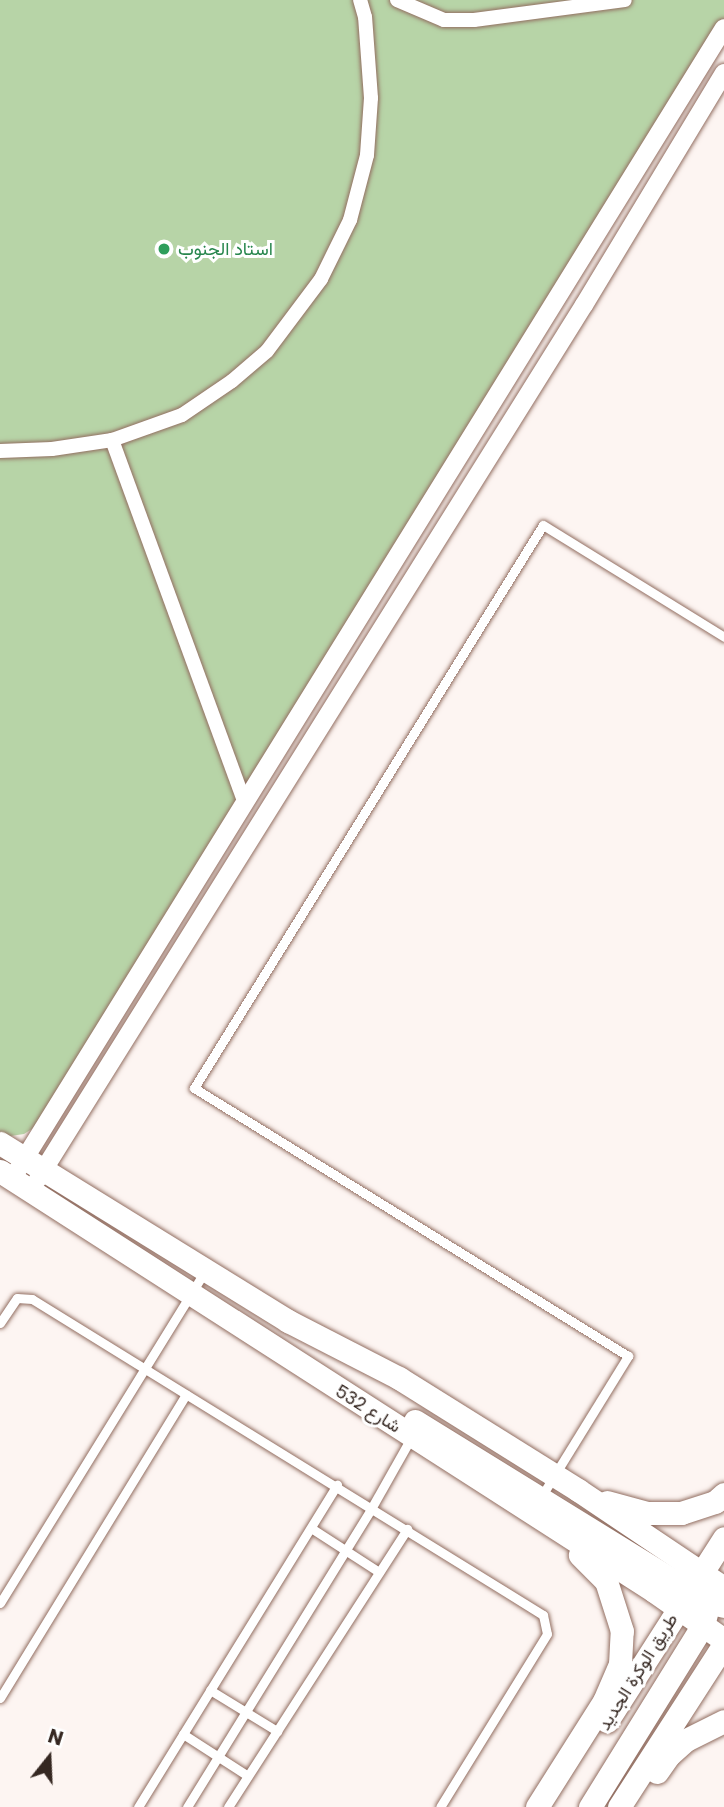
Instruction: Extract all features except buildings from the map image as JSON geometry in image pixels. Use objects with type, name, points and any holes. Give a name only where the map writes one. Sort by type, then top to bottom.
[{"type":"street","points":[[0,451],[52,449],[111,440],[182,415],[232,381],[267,351],[321,279],[350,220],[367,155],[371,98],[365,17],[360,0]]},
{"type":"street","points":[[397,0],[444,20],[474,20],[625,0]]},
{"type":"street","points":[[34,1165],[245,803],[724,28]]},
{"type":"street","points":[[15,1180],[34,1165],[584,305],[724,73]]},
{"type":"street","points":[[111,440],[245,803]]},
{"type":"street","name":"شارع 532","points":[[0,1143],[288,1321],[399,1378],[578,1490],[711,1600],[724,1640]]},
{"type":"street","name":"شارع 532","points":[[15,1180],[191,1292],[328,1384],[413,1435],[711,1600]]},
{"type":"street","points":[[277,1350],[303,1380],[541,1497],[711,1600],[590,1807]]},
{"type":"street","points":[[413,1435],[586,1560],[606,1581],[622,1630],[620,1664],[604,1701],[537,1807]]},
{"type":"street","points":[[578,1490],[647,1513],[681,1513],[715,1502],[724,1494]]},
{"type":"street","name":"طريق الوكرة الجديد","points":[[554,1807],[711,1600],[724,1538]]},
{"type":"street","points":[[620,1807],[724,1640]]},
{"type":"street","points":[[635,1807],[668,1756],[686,1740],[724,1721]]},
{"type":"lane","points":[[541,1497],[628,1356],[194,1088],[543,525],[724,637]]},
{"type":"lane","points":[[0,1603],[205,1271]]},
{"type":"lane","points":[[0,1323],[17,1298],[32,1299],[526,1601],[544,1615],[547,1634],[440,1807]]},
{"type":"lane","points":[[0,1698],[186,1394]]},
{"type":"lane","points":[[187,1807],[372,1507],[433,1399]]},
{"type":"lane","points":[[138,1807],[337,1486]]},
{"type":"lane","points":[[311,1528],[379,1572]]},
{"type":"lane","points":[[228,1807],[407,1529]]},
{"type":"lane","points":[[210,1690],[277,1731]]},
{"type":"lane","points":[[183,1734],[248,1776]]},
{"type":"green space","points":[[0,0],[724,0],[724,21],[35,1127],[24,1134],[4,1137],[0,1136]]},
{"type":"place","name":"استاد الجنوب","points":[[164,249]]}]
